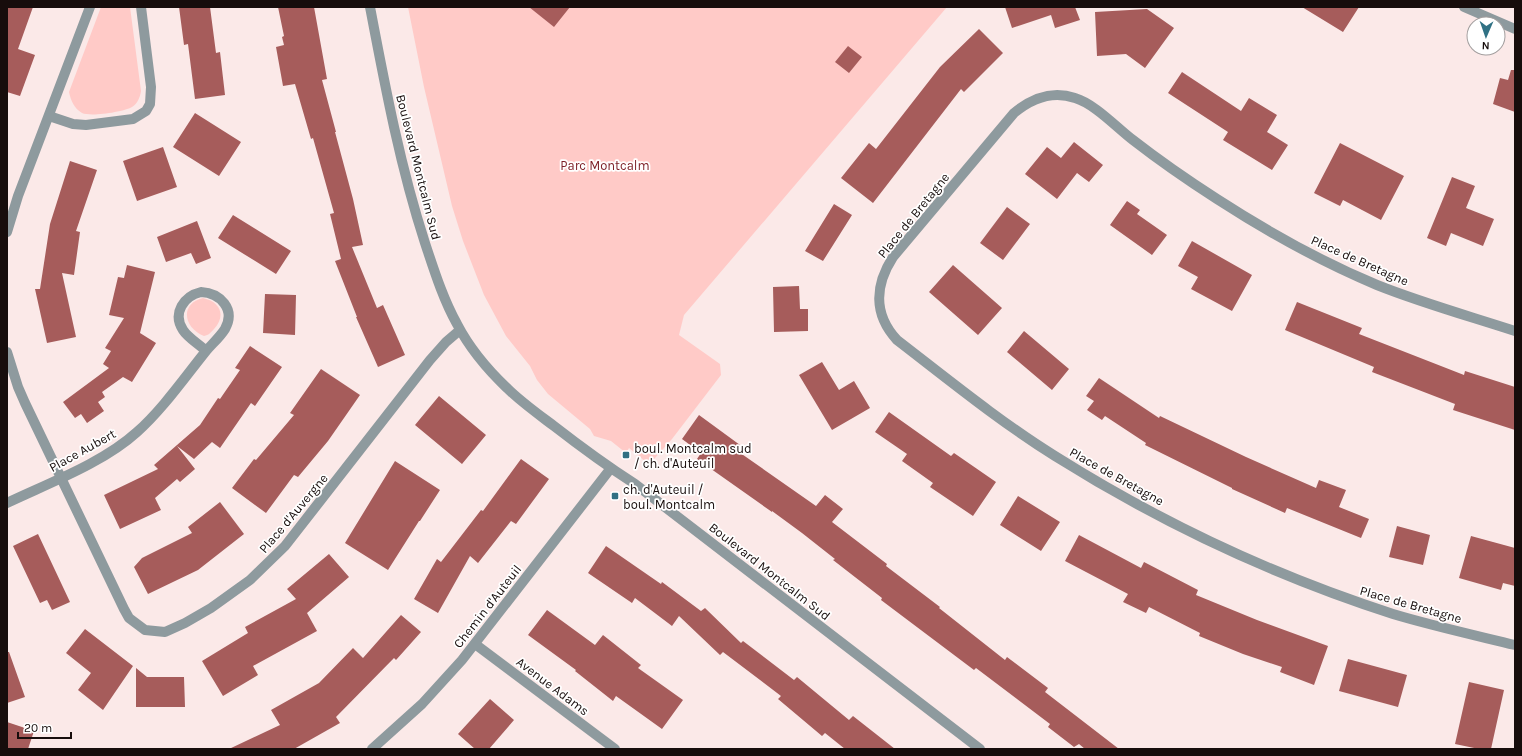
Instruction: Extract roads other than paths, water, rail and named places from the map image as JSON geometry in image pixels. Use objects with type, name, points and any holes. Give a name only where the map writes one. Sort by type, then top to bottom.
[{"type":"street","points":[[7,232],[18,196],[90,7]]},
{"type":"street","points":[[49,116],[73,124],[86,125],[133,119],[146,110],[150,104],[151,87],[141,7]]},
{"type":"street","name":"Boulevard Montcalm Sud","points":[[370,7],[399,146],[416,215],[440,286],[460,330],[481,358],[507,388],[537,414],[635,484],[980,749]]},
{"type":"street","points":[[1464,7],[1515,29]]},
{"type":"street","name":"Place de Bretagne","points":[[1515,331],[1406,296],[1321,258],[1252,221],[1196,186],[1144,148],[1090,105],[1075,98],[1055,95],[1034,99],[1014,113],[893,257],[882,278],[879,301],[885,324],[891,333],[966,394],[1054,456],[1139,504],[1246,558],[1317,587],[1412,620],[1515,645]]},
{"type":"street","name":"Place Aubert","points":[[7,503],[110,452],[138,432],[150,419],[224,330],[228,315],[227,307],[217,296],[210,292],[201,292],[193,294],[186,299],[181,306],[179,314],[183,330],[206,351]]},
{"type":"street","name":"Place d'Auvergne","points":[[7,352],[18,387],[60,478],[129,618],[145,630],[165,632],[174,629],[210,608],[240,588],[268,564],[285,546],[430,360],[446,342],[460,330]]},
{"type":"street","name":"Chemin d'Auteuil","points":[[372,749],[422,704],[448,676],[475,644],[611,468]]},
{"type":"street","name":"Avenue Adams","points":[[475,644],[615,749]]},
{"type":"place","name":"boul. Montcalm sud / ch. d'Auteuil","points":[[626,455]]},
{"type":"place","name":"ch. d'Auteuil / boul. Montcalm","points":[[615,496]]},
{"type":"park label","name":"Parc Montcalm","points":[[605,165]]}]
